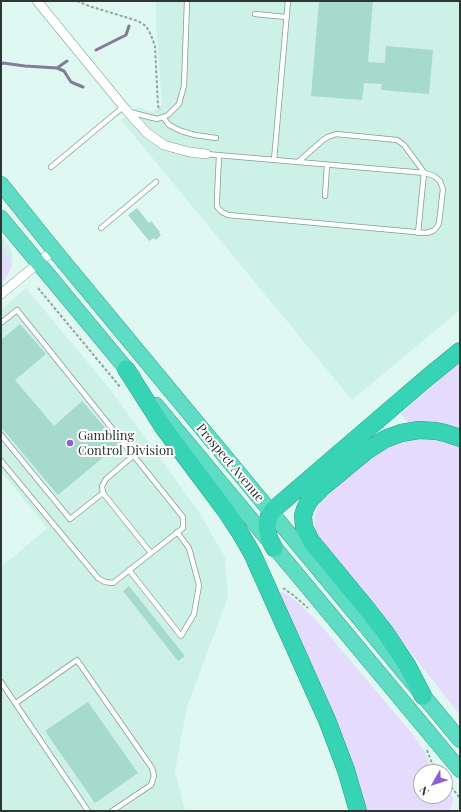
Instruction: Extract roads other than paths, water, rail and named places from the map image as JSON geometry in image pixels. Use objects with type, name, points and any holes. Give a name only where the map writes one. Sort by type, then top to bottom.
[{"type":"highway","name":"Prospect Avenue","points":[[1,184],[457,737]]},
{"type":"highway","name":"Prospect Avenue","points":[[1,218],[460,770]]},
{"type":"highway","points":[[274,548],[268,534],[267,521],[271,513],[416,387],[460,351]]},
{"type":"highway","points":[[126,369],[154,415],[226,511],[248,547],[263,576],[327,720],[346,770],[358,811]]},
{"type":"highway","points":[[423,696],[406,665],[385,632],[311,541],[304,527],[302,516],[309,501],[324,486],[365,452],[385,440],[401,433],[419,430],[436,431],[460,438]]},
{"type":"street","points":[[37,1],[146,133],[164,145],[190,152],[206,154]]},
{"type":"street","points":[[1,294],[54,250]]},
{"type":"lane","points":[[51,167],[125,109],[157,119],[168,115],[179,104],[184,86],[187,1]]},
{"type":"lane","points":[[274,160],[288,1]]},
{"type":"lane","points":[[256,14],[286,17]]},
{"type":"lane","points":[[163,117],[169,125],[181,131],[195,136],[216,138]]},
{"type":"lane","points":[[298,162],[323,140],[336,134],[397,140],[404,145],[424,173],[418,233]]},
{"type":"lane","points":[[206,154],[424,173],[434,176],[440,182],[443,189],[439,223],[432,231],[418,233],[228,216],[217,207],[218,156]]},
{"type":"lane","points":[[325,196],[327,165]]},
{"type":"lane","points":[[101,228],[156,182]]},
{"type":"lane","points":[[1,323],[17,310],[183,517],[183,528],[113,583],[105,582],[98,578],[1,461]]},
{"type":"lane","points":[[1,434],[70,519],[103,493]]},
{"type":"lane","points":[[134,455],[106,479],[102,486],[103,493],[151,553]]},
{"type":"lane","points":[[129,570],[181,636],[194,614],[198,585],[189,548],[177,532]]},
{"type":"lane","points":[[16,704],[78,660],[152,768],[154,776],[151,785],[112,811]]},
{"type":"lane","points":[[1,682],[88,811]]},
{"type":"waterway","points":[[96,50],[126,35],[129,26]]},
{"type":"waterway","points":[[57,68],[67,61]]},
{"type":"waterway","points":[[1,64],[57,68],[64,71],[71,82],[83,87]]},
{"type":"place","name":"Gambling Control Division","points":[[70,443]]}]
